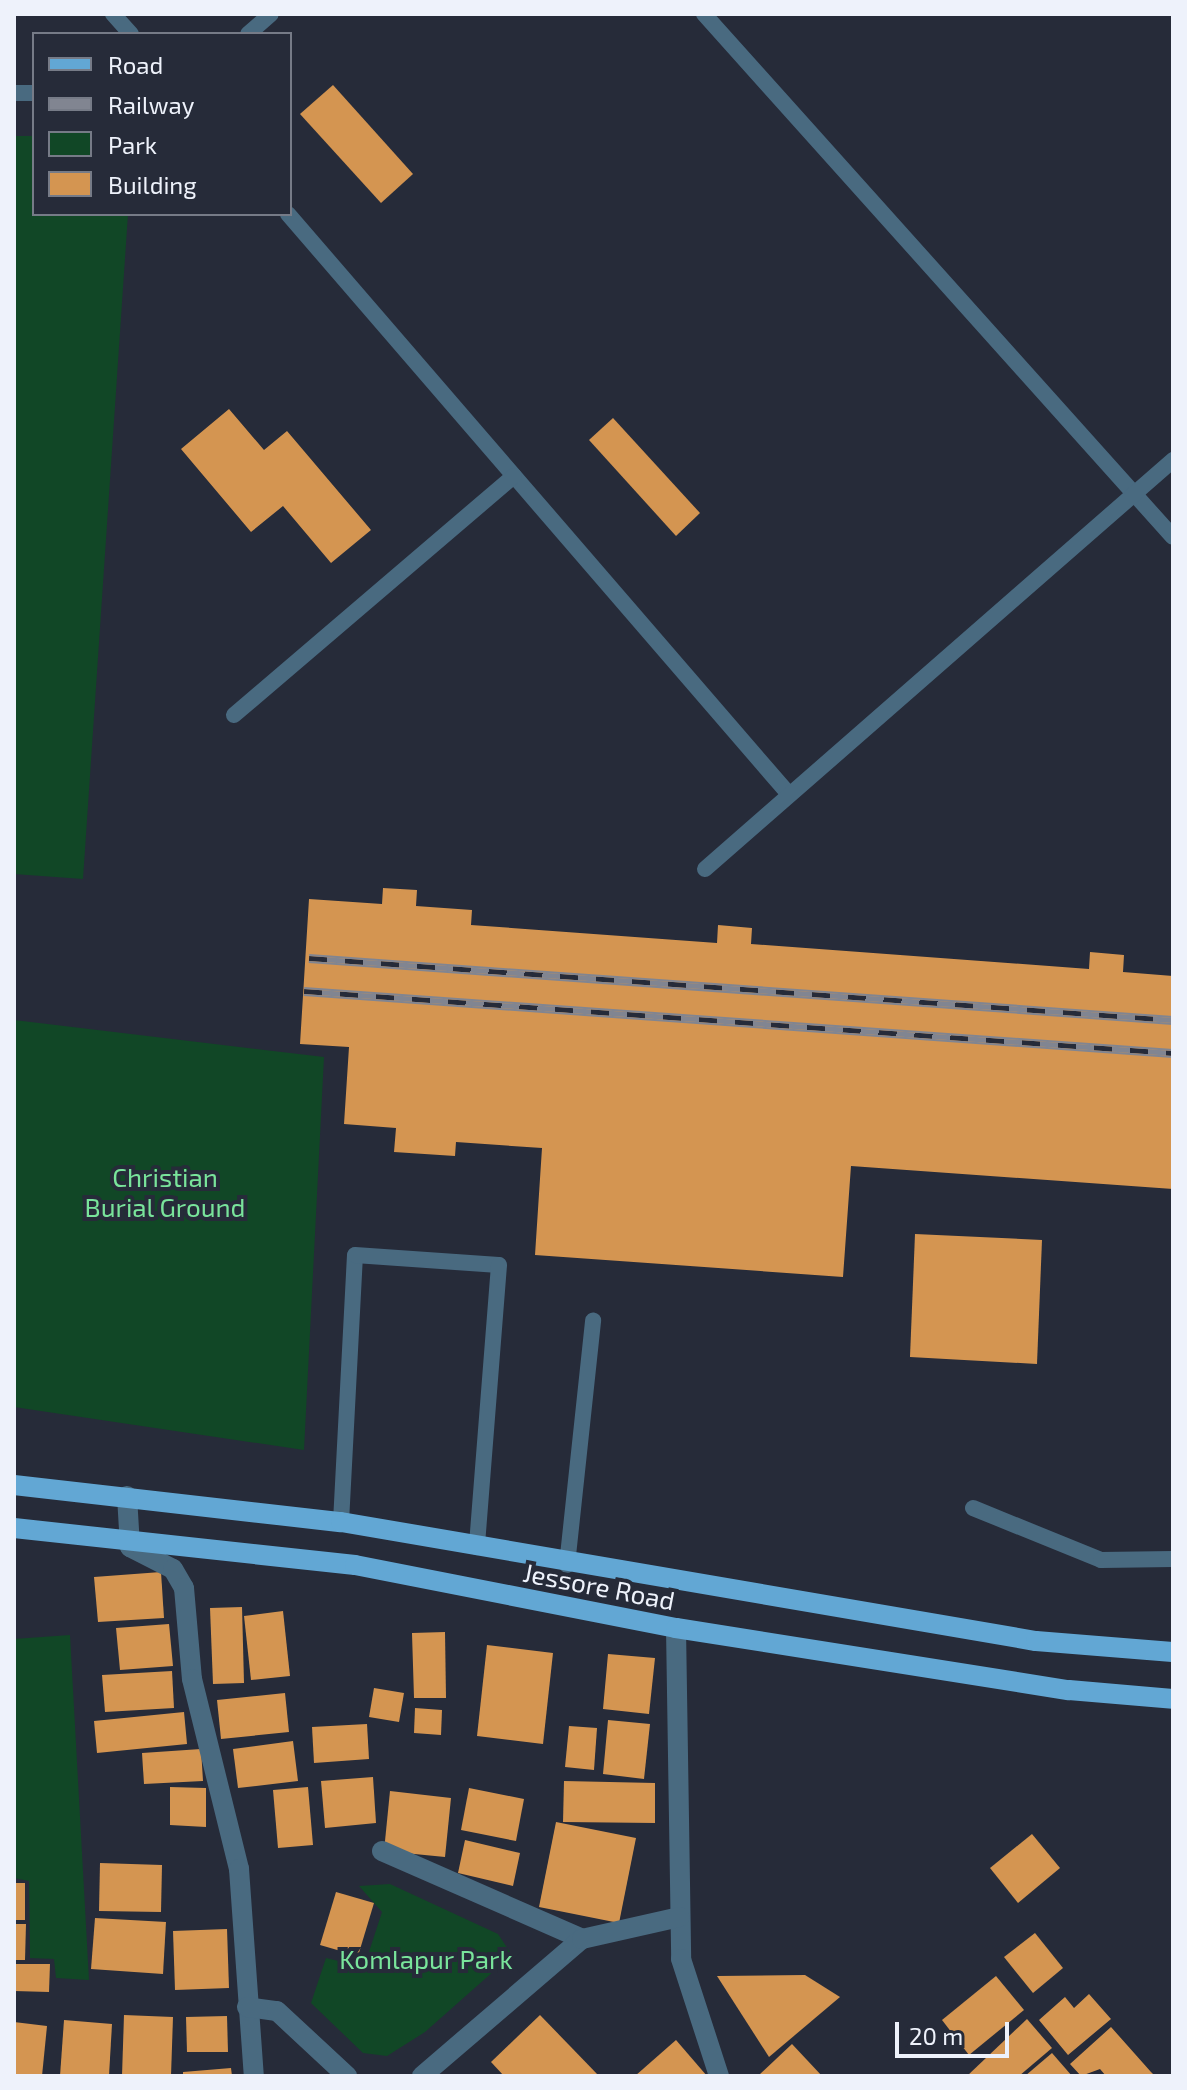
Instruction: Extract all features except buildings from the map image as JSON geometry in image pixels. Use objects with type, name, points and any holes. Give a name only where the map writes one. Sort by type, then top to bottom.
[{"type":"main road","name":"Jessore Road","points":[[14,1485],[341,1522],[567,1565],[1036,1641],[1173,1652]]},
{"type":"main road","name":"Jessore Road","points":[[14,1528],[126,1535],[355,1565],[676,1628],[1069,1690],[1173,1699]]},
{"type":"street","points":[[127,1496],[126,1535],[136,1552],[173,1569],[184,1588],[192,1679],[239,1869],[254,2076]]},
{"type":"street","points":[[676,1628],[681,1959],[719,2076]]},
{"type":"street","points":[[382,1851],[582,1939]]},
{"type":"street","points":[[422,2076],[582,1939],[680,1917]]},
{"type":"street","points":[[247,2007],[277,2011],[347,2076]]},
{"type":"lane","points":[[113,14],[129,32]]},
{"type":"lane","points":[[250,32],[271,14]]},
{"type":"lane","points":[[704,14],[1173,537]]},
{"type":"lane","points":[[290,216],[787,792]]},
{"type":"lane","points":[[705,869],[787,792],[1173,460]]},
{"type":"lane","points":[[234,715],[514,476]]},
{"type":"lane","points":[[341,1522],[355,1255],[499,1265],[477,1547]]},
{"type":"lane","points":[[567,1565],[593,1320]]},
{"type":"lane","points":[[973,1508],[1101,1560],[1173,1559]]},
{"type":"green space","points":[[14,136],[32,136],[32,216],[128,216],[83,879],[14,874]]},
{"type":"green space","name":"Christian Burial Ground","points":[[14,1020],[324,1057],[304,1450],[14,1407]]},
{"type":"green space","points":[[70,1635],[89,1980],[56,1978],[54,1959],[30,1958],[29,1881],[14,1878],[14,1639]]},
{"type":"green space","name":"Komlapur Park","points":[[390,1884],[498,1934],[512,1955],[425,2032],[387,2056],[363,2053],[311,2003],[326,1958],[364,1967],[382,1912],[359,1886]]},
{"type":"railway","points":[[309,958],[1173,1020]]},
{"type":"railway","points":[[304,991],[1173,1053]]}]
